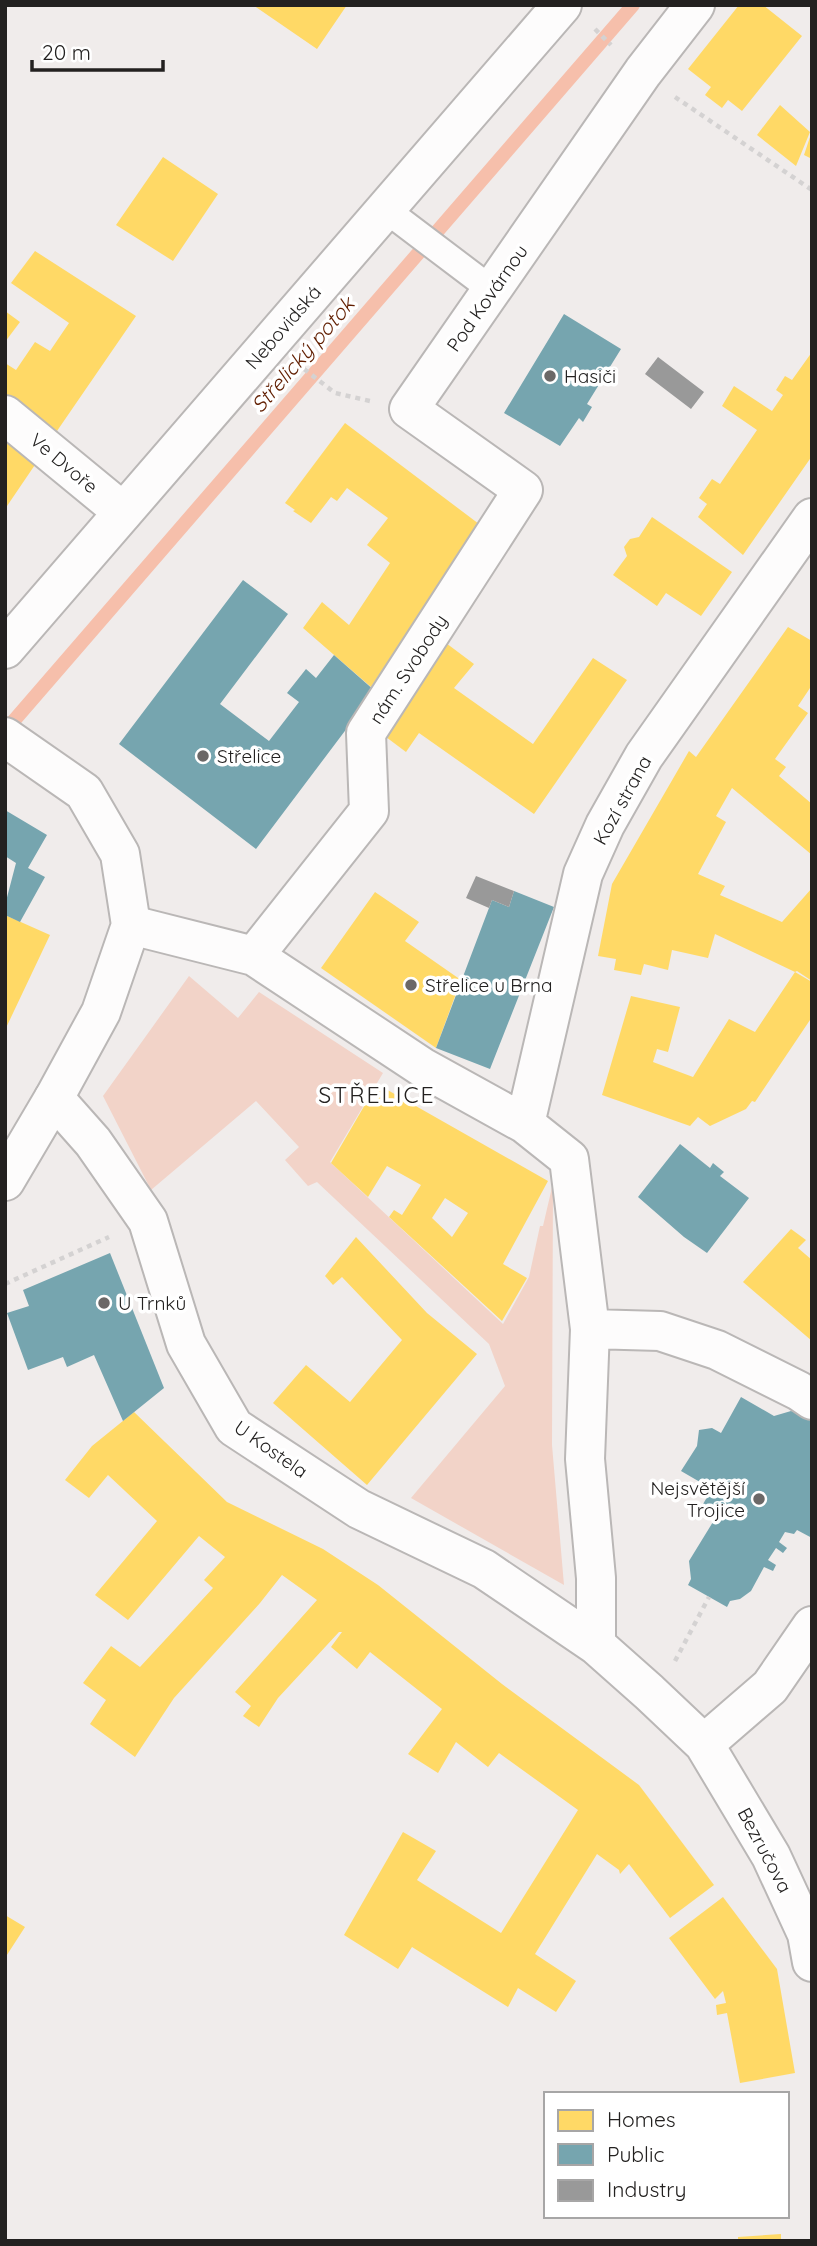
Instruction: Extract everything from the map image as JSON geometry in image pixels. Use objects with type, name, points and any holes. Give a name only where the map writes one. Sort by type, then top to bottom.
[{"type":"street","name":"Nebovidská","points":[[5,649],[562,5]]},
{"type":"street","points":[[643,72],[695,5]]},
{"type":"street","name":"Pod Kovárnou","points":[[523,489],[409,409],[477,280],[643,72]]},
{"type":"street","name":"Ve Dvoře","points":[[5,415],[123,512]]},
{"type":"street","name":"nám. Svobody","points":[[254,956],[369,811],[366,733],[523,489]]},
{"type":"street","name":"Kozí strana","points":[[525,1124],[583,874],[605,825],[644,756],[812,517]]},
{"type":"street","points":[[5,1181],[101,1012],[131,925],[120,854],[84,792],[16,744]]},
{"type":"street","points":[[131,925],[254,956],[422,1067],[525,1124],[569,1159],[590,1329],[585,1460],[596,1578],[596,1645]]},
{"type":"street","name":"U Kostela","points":[[54,1098],[93,1142],[148,1221],[186,1344],[234,1427],[359,1508],[484,1569],[596,1645],[704,1744]]},
{"type":"street","points":[[590,1329],[660,1331],[717,1350],[812,1400]]},
{"type":"street","points":[[704,1744],[770,1687],[812,1626]]},
{"type":"street","name":"Bezručova","points":[[704,1744],[771,1856],[807,1934],[812,1962]]},
{"type":"lane","points":[[385,209],[477,280]]},
{"type":"path","points":[[643,72],[684,105],[812,190]]},
{"type":"path","points":[[5,1284],[119,1232]]},
{"type":"path","points":[[680,1651],[709,1597]]},
{"type":"shaded area","points":[[189,976],[238,1018],[259,992],[383,1073],[330,1162],[503,1324],[529,1277],[553,1183],[552,1445],[564,1585],[411,1498],[505,1386],[489,1344],[317,1182],[308,1186],[285,1160],[299,1147],[256,1101],[151,1190],[103,1096]]},
{"type":"building: Homes","points":[[253,5],[347,5],[317,49]]},
{"type":"building: Homes","points":[[739,5],[763,5],[802,36],[742,111],[728,100],[722,108],[705,95],[711,87],[688,69]]},
{"type":"building: Homes","points":[[780,105],[810,132],[796,166],[757,135]]},
{"type":"building: Homes","points":[[812,134],[812,159],[804,155]]},
{"type":"building: Homes","points":[[163,157],[218,194],[173,261],[116,225]]},
{"type":"building: Homes","points":[[35,251],[136,316],[57,431],[5,394],[5,363],[16,370],[35,342],[50,351],[69,323],[11,283]]},
{"type":"building: Homes","points":[[5,311],[20,322],[5,342]]},
{"type":"building: Homes","points":[[812,352],[812,456],[743,555],[698,517],[707,504],[699,498],[712,479],[720,484],[757,430],[722,406],[734,386],[772,411],[783,395],[776,390],[785,376],[792,380]]},
{"type":"building: Homes","points":[[345,423],[479,524],[371,687],[303,628],[322,602],[349,625],[390,563],[367,545],[388,518],[347,488],[337,501],[331,497],[311,523],[285,503]]},
{"type":"building: Homes","points":[[5,426],[43,453],[5,509]]},
{"type":"building: Homes","points":[[652,517],[732,572],[701,616],[666,593],[657,606],[613,575],[627,556],[624,547],[630,539],[639,537]]},
{"type":"building: Homes","points":[[788,627],[812,641],[812,685],[798,706],[808,713],[775,759],[786,767],[779,776],[812,804],[812,855],[732,788],[716,816],[726,822],[698,874],[725,886],[720,895],[782,922],[812,888],[812,981],[797,971],[715,934],[708,958],[672,950],[668,970],[644,964],[641,975],[614,970],[616,959],[598,956],[612,884],[689,751],[696,757]]},
{"type":"building: Homes","points":[[446,643],[474,664],[454,688],[533,744],[593,658],[627,680],[534,814],[419,733],[406,752],[382,734]]},
{"type":"building: Homes","points":[[375,892],[419,922],[405,941],[461,980],[436,1048],[321,968]]},
{"type":"building: Homes","points":[[5,915],[50,935],[5,1030]]},
{"type":"building: Homes","points":[[795,972],[812,982],[812,1017],[755,1102],[752,1101],[746,1109],[710,1126],[698,1117],[690,1126],[602,1095],[631,996],[680,1007],[668,1052],[657,1049],[653,1062],[693,1077],[729,1019],[755,1032]]},
{"type":"building: Homes","points":[[377,1084],[548,1181],[503,1264],[527,1278],[502,1321],[389,1217],[394,1210],[402,1215],[421,1185],[387,1166],[368,1197],[331,1163]],"holes":[[[445,1198],[468,1213],[452,1237],[432,1218]]]},
{"type":"building: Homes","points":[[791,1229],[806,1240],[798,1248],[812,1260],[812,1341],[743,1282]]},
{"type":"building: Homes","points":[[356,1237],[427,1313],[477,1354],[367,1485],[273,1403],[306,1365],[350,1402],[402,1340],[342,1277],[333,1285],[325,1276]]},
{"type":"building: Homes","points":[[134,1412],[227,1502],[323,1549],[378,1585],[502,1684],[639,1785],[714,1885],[670,1918],[629,1864],[620,1874],[619,1870],[597,1854],[535,1954],[576,1981],[556,2012],[518,1988],[508,2007],[412,1947],[398,1969],[344,1935],[403,1832],[436,1851],[417,1880],[501,1933],[578,1810],[499,1753],[488,1767],[456,1742],[438,1773],[408,1754],[442,1709],[370,1652],[357,1669],[331,1647],[342,1632],[339,1632],[278,1698],[259,1727],[243,1716],[251,1706],[235,1692],[317,1600],[282,1575],[174,1698],[135,1757],[90,1724],[106,1700],[83,1683],[111,1646],[140,1667],[213,1588],[204,1580],[225,1557],[199,1536],[128,1620],[95,1595],[157,1521],[108,1475],[89,1498],[65,1480],[92,1446]]},
{"type":"building: Homes","points":[[723,1897],[777,1969],[795,2073],[740,2083],[727,2013],[717,2015],[716,2005],[726,2003],[723,1991],[715,1999],[669,1938]]},
{"type":"building: Homes","points":[[5,1915],[25,1927],[5,1958]]},
{"type":"building: Homes","points":[[781,2234],[781,2241],[738,2241],[738,2237]]},
{"type":"building: Public","points":[[564,314],[621,349],[587,404],[592,407],[583,422],[579,418],[560,446],[504,413]]},
{"type":"building: Public","points":[[243,580],[288,614],[220,704],[269,741],[299,702],[287,693],[306,669],[316,678],[334,655],[375,691],[256,849],[119,744]]},
{"type":"building: Public","points":[[5,810],[47,835],[28,868],[45,877],[20,922],[5,915],[16,863],[5,856]]},
{"type":"building: Public","points":[[514,891],[554,907],[490,1069],[436,1048],[492,900],[509,907]]},
{"type":"building: Public","points":[[680,1144],[710,1168],[713,1163],[724,1172],[720,1176],[749,1198],[707,1253],[638,1197]]},
{"type":"building: Public","points":[[110,1253],[164,1388],[123,1421],[94,1355],[67,1367],[63,1357],[28,1370],[7,1313],[29,1306],[23,1290]]},
{"type":"building: Public","name":"Nejsvětější Trojice","points":[[741,1397],[774,1416],[791,1411],[812,1417],[812,1538],[797,1530],[794,1534],[785,1532],[779,1542],[787,1548],[783,1553],[776,1548],[768,1560],[776,1565],[773,1571],[764,1567],[751,1591],[740,1599],[730,1601],[727,1607],[688,1585],[691,1579],[689,1561],[716,1517],[700,1509],[712,1489],[681,1471],[697,1446],[699,1430],[712,1428],[721,1433]]},
{"type":"building: Industry","points":[[658,357],[704,392],[691,409],[645,374]]},
{"type":"building: Industry","points":[[476,876],[514,891],[509,907],[492,900],[489,908],[466,898]]},
{"type":"waterway","name":"Střelický potok","points":[[5,731],[633,5]]},
{"type":"place","name":"Hasiči","points":[[550,376]]},
{"type":"place","name":"Střelice","points":[[203,756]]},
{"type":"place","name":"Střelice u Brna","points":[[411,985]]},
{"type":"place","name":"U Trnků","points":[[104,1303]]},
{"type":"place","name":"Nejsvětější Trojice","points":[[759,1499]]},
{"type":"district","name":"STŘELICE","points":[[377,1095]]}]
